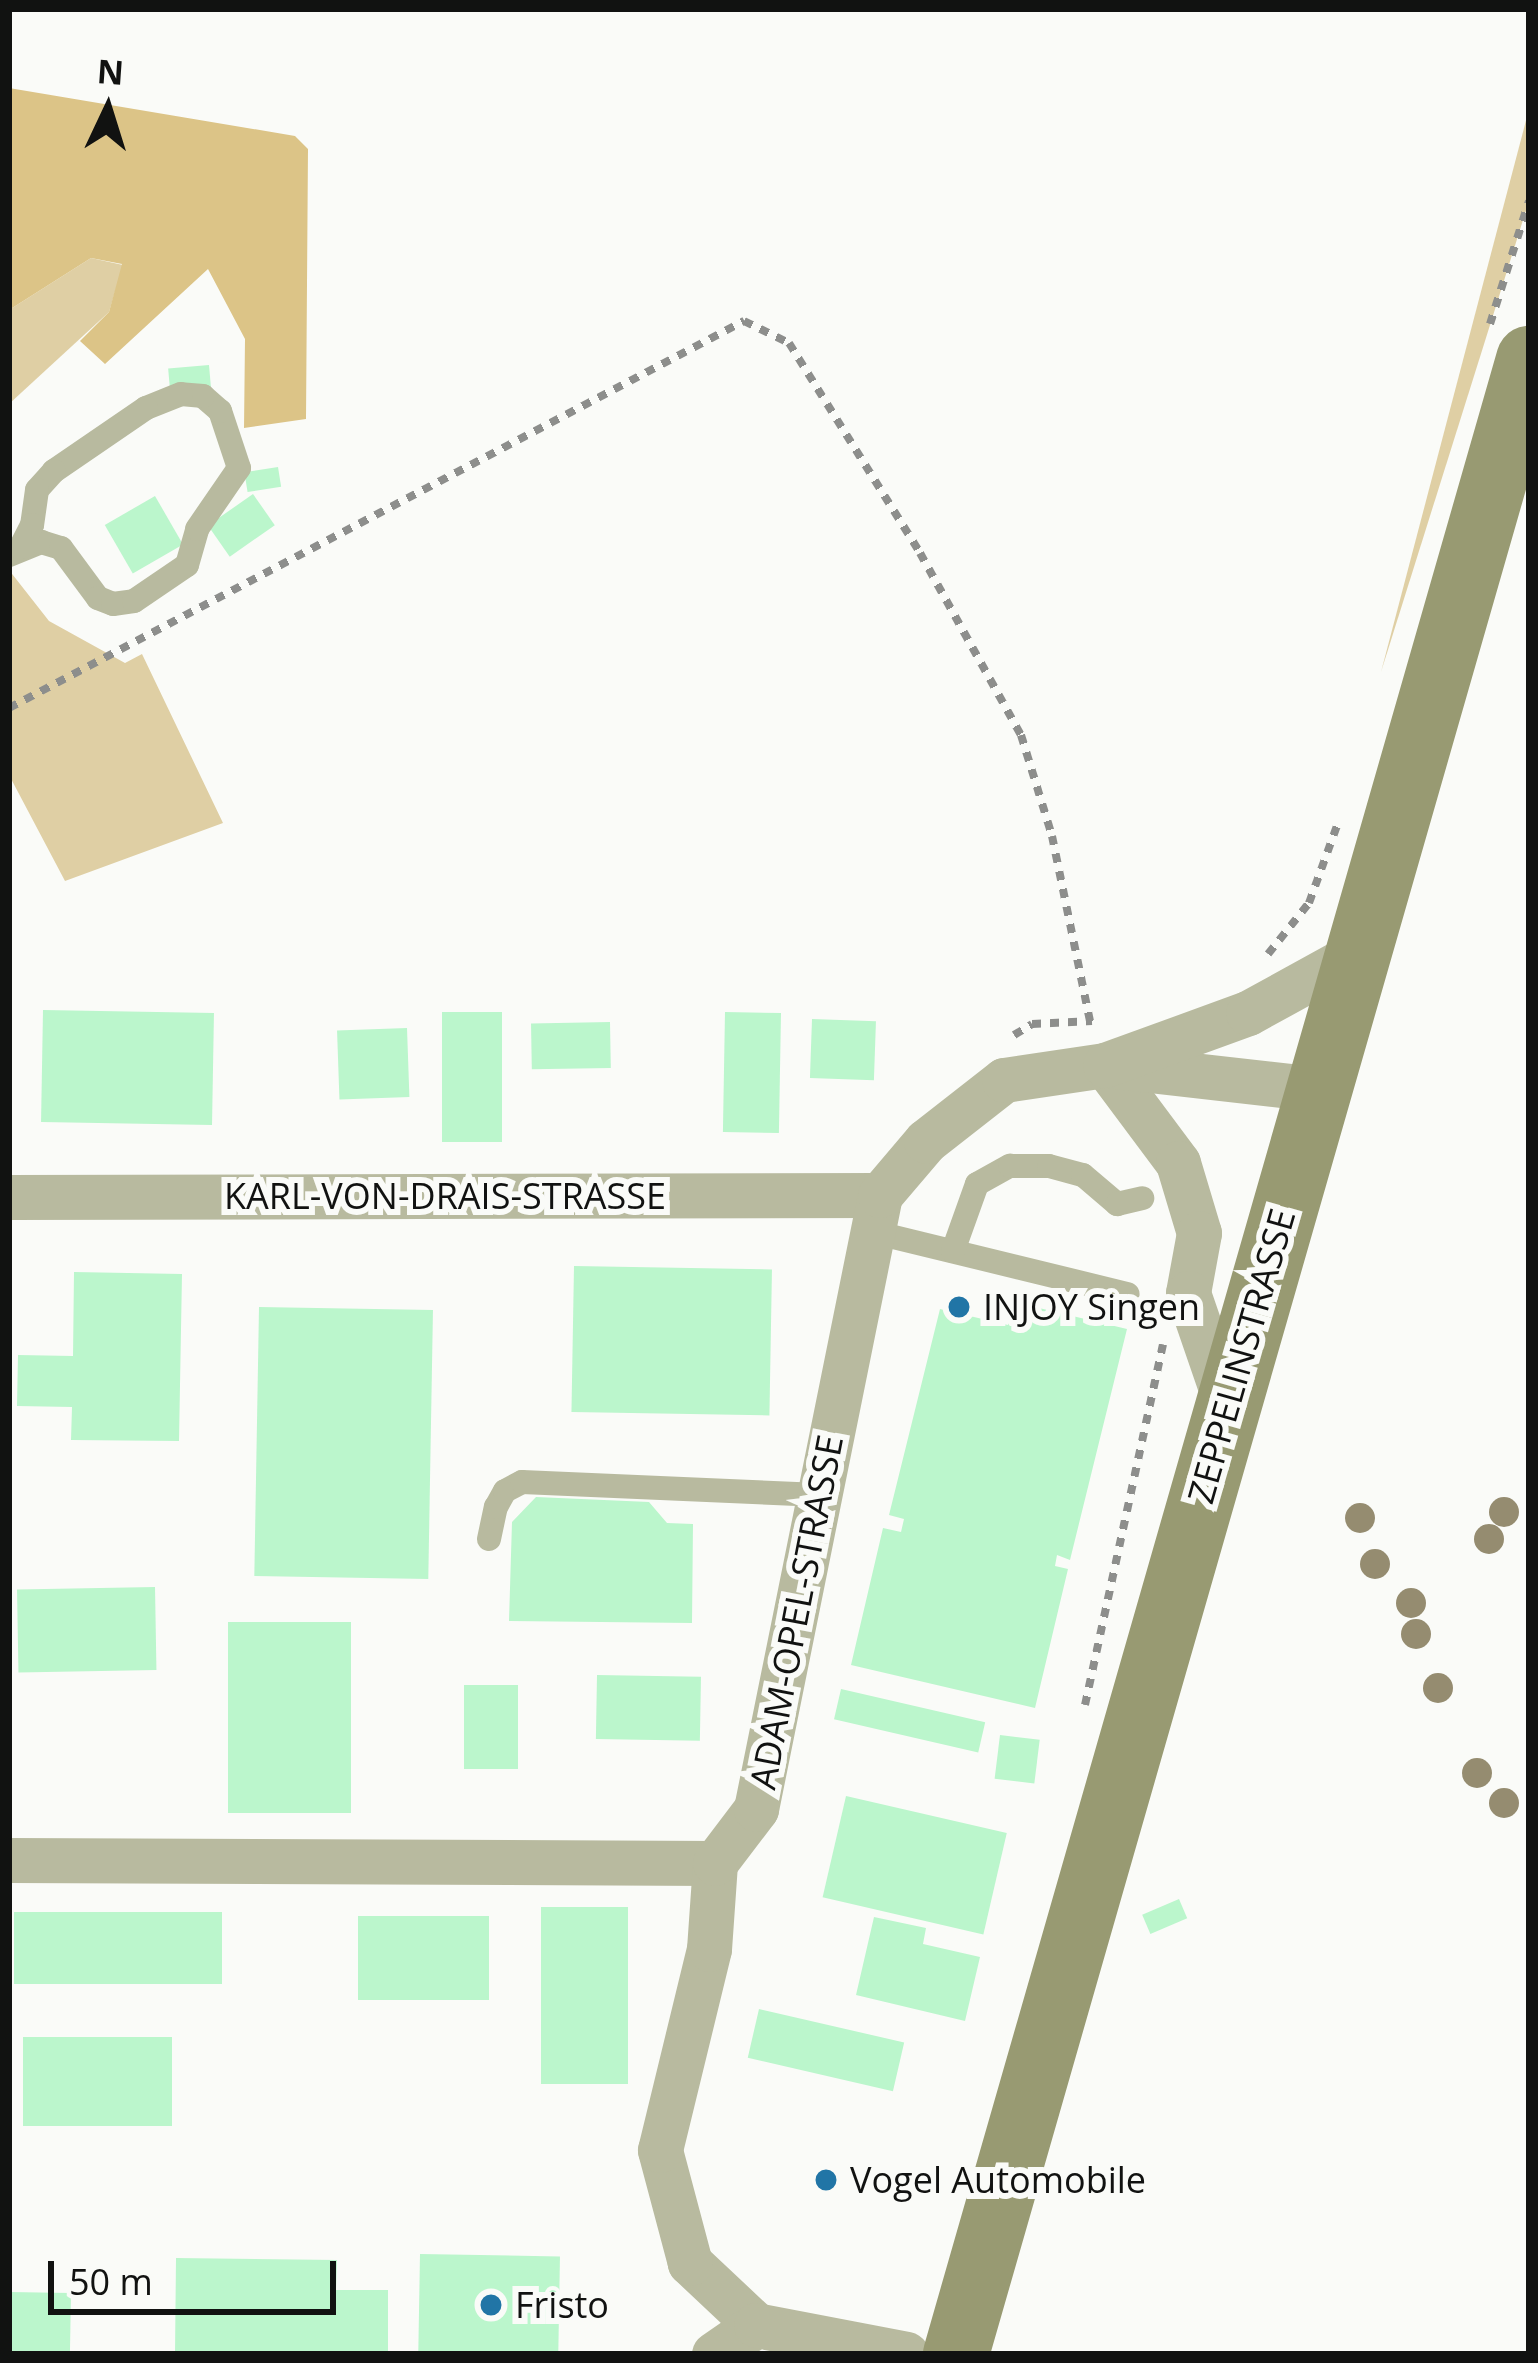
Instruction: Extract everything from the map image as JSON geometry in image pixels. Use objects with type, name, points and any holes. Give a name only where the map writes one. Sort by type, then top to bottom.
[{"type":"street","name":"ZEPPELINSTRASSE","points":[[956,2354],[1529,359]]},
{"type":"street","name":"ADAM-OPEL-STRASSE","points":[[715,1863],[756,1809],[877,1214],[926,1141],[1004,1080],[1105,1065],[1248,1013],[1357,953]]},
{"type":"street","name":"ADAM-OPEL-STRASSE","points":[[1105,1065],[1316,1089]]},
{"type":"street","points":[[1105,1065],[1178,1163],[1199,1233],[1188,1293],[1227,1406]]},
{"type":"street","name":"KARL-VON-DRAIS-STRASSE","points":[[9,1197],[877,1214]]},
{"type":"street","points":[[9,1860],[715,1863],[709,1949],[660,2150],[672,2213],[690,2263],[756,2325],[906,2354]]},
{"type":"street","points":[[714,2354],[756,2325]]},
{"type":"lane","points":[[181,394],[203,397],[220,410],[239,468],[196,529],[187,565],[134,601],[113,604],[98,598],[61,548],[41,542],[15,551],[32,525],[37,490],[54,471],[146,408],[181,394]]},
{"type":"lane","points":[[953,1251],[976,1184],[1010,1166],[1049,1166],[1083,1175],[1117,1204],[1142,1198]]},
{"type":"lane","points":[[877,1214],[953,1251],[1128,1294]]},
{"type":"lane","points":[[489,1539],[505,1490],[522,1482],[820,1495]]},
{"type":"path","points":[[9,708],[744,321],[789,343],[920,553],[1021,734],[1052,836],[1090,1022],[1105,1065]]},
{"type":"shaded area","points":[[9,88],[295,136],[308,149],[306,419],[244,428],[245,339],[208,269],[105,364],[80,341],[109,312],[122,264],[91,258],[9,310]]},
{"type":"shaded area","points":[[1529,109],[1529,201],[1381,672]]},
{"type":"shaded area","points":[[91,258],[123,265],[109,312],[9,404],[9,310]]},
{"type":"shaded area","points":[[9,570],[49,621],[125,663],[142,654],[223,823],[65,881],[9,775]]},
{"type":"building","points":[[209,365],[211,387],[170,390],[168,369]]},
{"type":"building","points":[[278,467],[281,487],[248,492],[244,472]]},
{"type":"building","points":[[253,494],[275,525],[230,557],[208,526]]},
{"type":"building","points":[[155,496],[183,544],[133,573],[105,525]]},
{"type":"building","points":[[43,1010],[214,1013],[212,1125],[41,1122]]},
{"type":"building","points":[[442,1012],[502,1012],[502,1142],[442,1142]]},
{"type":"building","points":[[725,1012],[781,1013],[779,1133],[723,1132]]},
{"type":"building","points":[[812,1019],[876,1021],[874,1080],[810,1078]]},
{"type":"building","points":[[610,1022],[611,1068],[532,1069],[531,1023]]},
{"type":"building","points":[[407,1028],[409,1097],[339,1099],[337,1030]]},
{"type":"building","points":[[574,1266],[772,1269],[769,1415],[571,1412]]},
{"type":"building","points":[[74,1272],[182,1274],[179,1441],[71,1440],[72,1407],[17,1406],[18,1355],[73,1356]]},
{"type":"building","points":[[1014,1302],[1127,1329],[1070,1560],[1057,1555],[1055,1566],[1068,1569],[1035,1708],[851,1665],[883,1528],[901,1532],[904,1519],[889,1515],[940,1309],[1008,1325]]},
{"type":"building","points":[[259,1307],[433,1310],[428,1579],[254,1576]]},
{"type":"building","points":[[536,1497],[649,1502],[667,1523],[693,1524],[692,1623],[509,1621],[512,1522]]},
{"type":"building","points":[[155,1587],[156,1670],[18,1672],[17,1589]]},
{"type":"building","points":[[228,1622],[351,1622],[351,1813],[228,1813]]},
{"type":"building","points":[[597,1675],[701,1677],[700,1741],[596,1739]]},
{"type":"building","points":[[464,1685],[518,1685],[518,1769],[464,1769]]},
{"type":"building","points":[[841,1689],[985,1722],[978,1752],[834,1719]]},
{"type":"building","points":[[1000,1735],[1040,1740],[1034,1784],[995,1779]]},
{"type":"building","points":[[846,1796],[1007,1833],[983,1934],[823,1897]]},
{"type":"building","points":[[1179,1899],[1187,1918],[1150,1934],[1142,1915]]},
{"type":"building","points":[[541,1907],[628,1907],[628,2084],[541,2084]]},
{"type":"building","points":[[14,1912],[222,1912],[222,1984],[14,1984]]},
{"type":"building","points":[[358,1916],[489,1916],[489,2000],[358,2000]]},
{"type":"building","points":[[874,1917],[926,1928],[923,1944],[980,1957],[965,2021],[856,1995]]},
{"type":"building","points":[[759,2009],[904,2043],[893,2091],[748,2058]]},
{"type":"building","points":[[23,2037],[172,2037],[172,2126],[23,2126]]},
{"type":"building","name":"Fristo","points":[[420,2254],[560,2256],[558,2354],[418,2354]]},
{"type":"building","points":[[176,2258],[337,2260],[336,2290],[388,2290],[388,2354],[175,2354]]},
{"type":"building","points":[[9,2292],[71,2293],[70,2354],[9,2354]]},
{"type":"place","name":"INJOY Singen","points":[[959,1307]]},
{"type":"place","name":"Vogel Automobile","points":[[826,2180]]},
{"type":"place","name":"Fristo","points":[[491,2305]]}]
